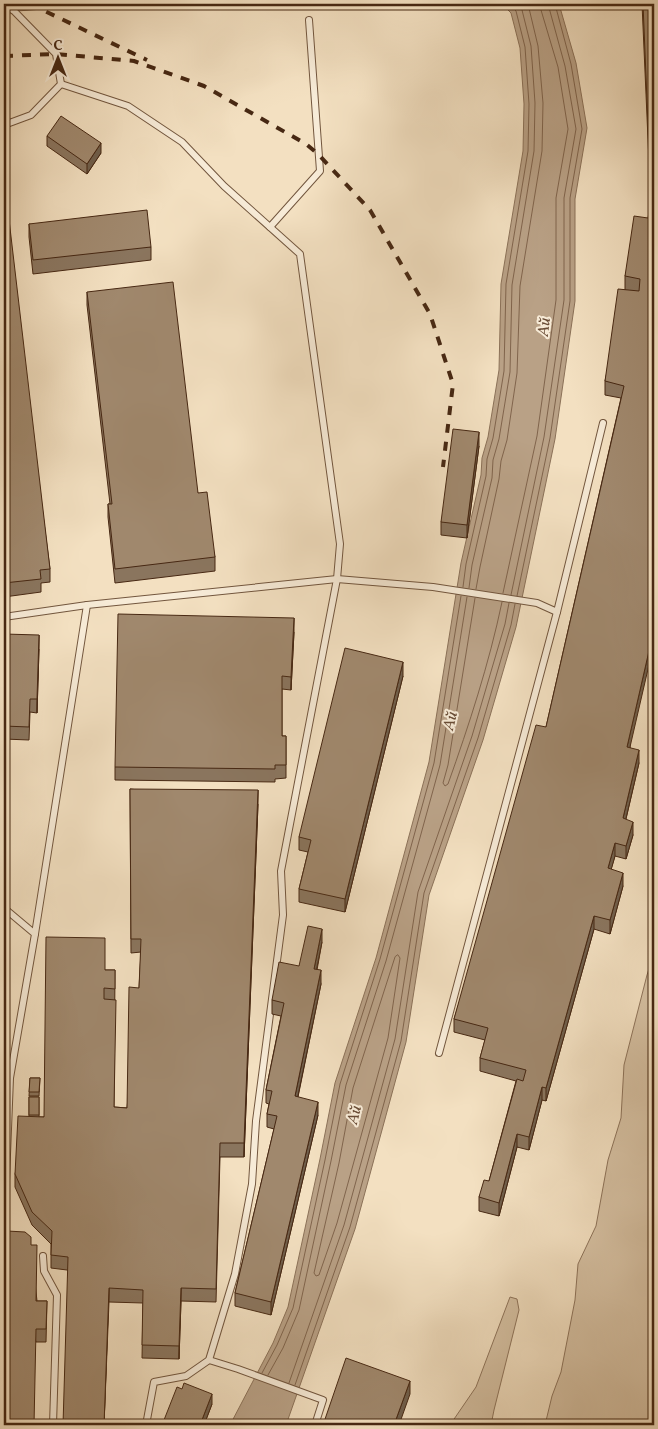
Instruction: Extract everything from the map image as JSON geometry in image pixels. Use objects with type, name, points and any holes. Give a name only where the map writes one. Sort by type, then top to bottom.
[{"type":"lane","points":[[4,5],[14,11],[56,54],[61,84]]},
{"type":"lane","points":[[270,227],[320,171],[309,20]]},
{"type":"lane","points":[[4,125],[32,115],[61,84]]},
{"type":"lane","points":[[61,84],[128,106],[182,142],[224,186],[300,254],[340,544],[337,579],[281,871],[283,915],[256,1121],[252,1184],[235,1274],[209,1360],[186,1376],[154,1382],[146,1425]]},
{"type":"lane","points":[[439,1053],[557,612],[603,423]]},
{"type":"lane","points":[[4,617],[87,605],[337,579],[434,586],[537,603],[557,612]]},
{"type":"lane","points":[[4,1205],[10,1078],[35,934],[87,605]]},
{"type":"lane","points":[[4,908],[35,934]]},
{"type":"lane","points":[[43,1256],[44,1272],[57,1295],[53,1425]]},
{"type":"lane","points":[[209,1360],[323,1400],[315,1425]]},
{"type":"shaded area","points":[[654,953],[654,1425],[545,1425],[552,1396],[561,1372],[575,1300],[578,1264],[596,1226],[608,1160],[621,1118],[624,1065]]},
{"type":"shaded area","points":[[510,1297],[517,1299],[519,1310],[491,1425],[450,1425],[476,1387]]},
{"type":"water","points":[[4,4],[85,4],[4,12]]},
{"type":"water","name":"Ай","points":[[502,4],[559,4],[576,63],[587,128],[575,199],[575,301],[555,439],[516,627],[483,740],[429,895],[406,1042],[355,1229],[286,1425],[230,1425],[273,1343],[288,1307],[335,1083],[376,958],[429,762],[461,563],[481,475],[482,458],[488,437],[499,370],[501,284],[523,151],[524,104],[520,48],[511,13]]},
{"type":"building","points":[[643,4],[654,4],[654,149],[649,149]]},
{"type":"building","points":[[61,116],[101,143],[87,164],[47,136]]},
{"type":"building","points":[[654,183],[654,629],[627,747],[639,750],[623,818],[633,822],[626,846],[615,843],[608,868],[623,873],[610,920],[594,916],[546,1088],[542,1087],[529,1137],[517,1134],[499,1203],[479,1197],[484,1180],[489,1181],[517,1079],[523,1081],[526,1070],[480,1058],[488,1028],[454,1019],[536,725],[546,727],[624,386],[605,381],[618,289],[639,291],[640,279],[625,276],[634,216],[648,218]]},
{"type":"building","points":[[147,210],[151,247],[33,260],[29,224]]},
{"type":"building","points":[[8,211],[50,569],[40,570],[41,579],[4,583],[4,212]]},
{"type":"building","points":[[173,282],[198,493],[207,492],[215,557],[115,569],[108,504],[112,504],[87,292]]},
{"type":"building","points":[[453,429],[479,432],[467,525],[441,522]]},
{"type":"building","points":[[118,614],[294,618],[291,677],[282,676],[282,736],[286,736],[286,765],[275,765],[275,769],[115,767]]},
{"type":"building","points":[[4,634],[39,635],[37,699],[30,699],[29,727],[4,726]]},
{"type":"building","points":[[345,648],[403,662],[345,899],[299,889],[311,840],[299,837]]},
{"type":"building","points":[[130,789],[258,790],[244,1143],[220,1143],[216,1289],[181,1288],[179,1346],[142,1345],[143,1290],[109,1288],[104,1425],[63,1425],[68,1257],[51,1255],[52,1231],[32,1212],[15,1174],[18,1116],[44,1117],[46,937],[105,938],[105,970],[115,970],[115,989],[104,988],[104,999],[116,1000],[114,1107],[127,1108],[129,987],[139,988],[141,939],[131,939]]},
{"type":"building","points":[[308,926],[322,929],[314,969],[321,970],[295,1096],[318,1102],[271,1302],[235,1293],[277,1116],[267,1114],[272,1091],[266,1090],[284,1003],[272,1000],[279,962],[299,966]]},
{"type":"building","points":[[30,1078],[40,1078],[39,1092],[29,1092]]},
{"type":"building","points":[[29,1097],[39,1097],[39,1115],[29,1115]]},
{"type":"building","points":[[4,1216],[7,1216],[7,1231],[25,1232],[31,1237],[31,1245],[37,1245],[36,1301],[47,1301],[46,1329],[36,1329],[34,1425],[4,1425]]},
{"type":"building","points":[[346,1358],[410,1381],[394,1425],[323,1425]]},
{"type":"building","points":[[184,1383],[212,1394],[200,1425],[168,1425],[169,1422],[164,1420],[177,1387],[182,1389]]},
{"type":"railway","points":[[30,4],[147,60]]},
{"type":"railway","points":[[4,56],[56,54],[134,61],[204,86],[306,144],[318,154],[370,210],[430,314],[453,384],[443,467]]}]
